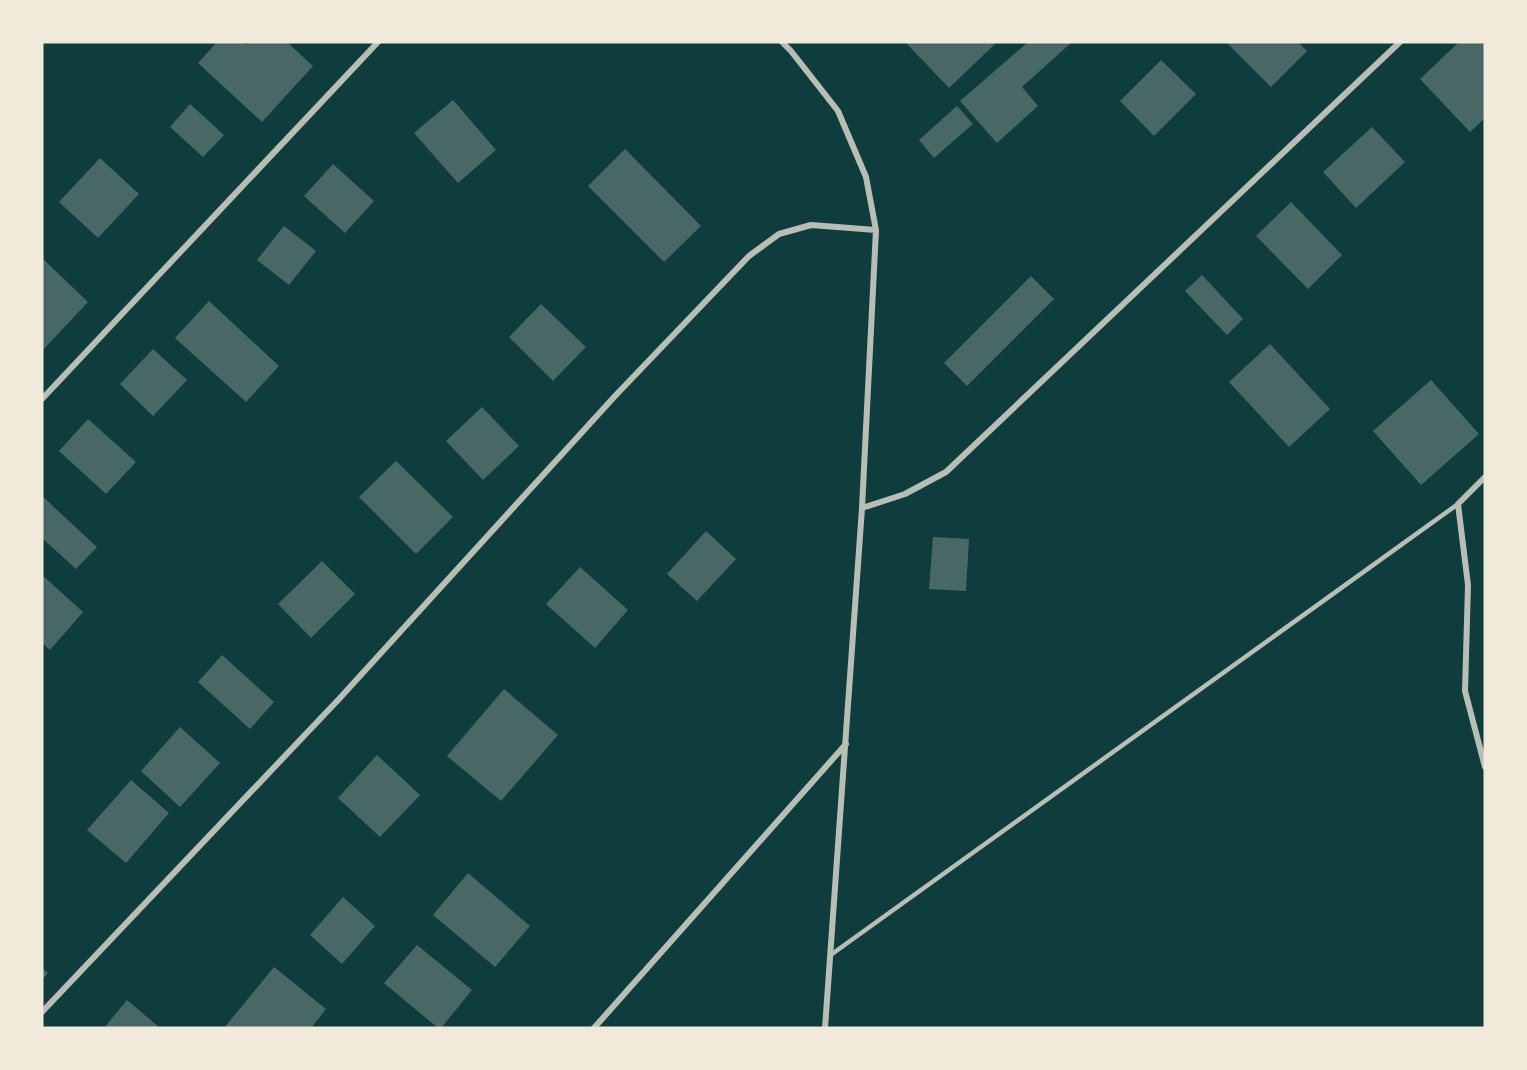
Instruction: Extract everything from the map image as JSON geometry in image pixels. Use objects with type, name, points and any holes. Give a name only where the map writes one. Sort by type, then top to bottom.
[{"type":"street","points":[[42,399],[378,42]]},
{"type":"street","points":[[782,42],[838,111],[866,177],[876,230],[862,508],[825,1028]]},
{"type":"street","points":[[862,508],[905,494],[946,472],[1400,42]]},
{"type":"street","points":[[42,1012],[339,699],[615,396],[749,256],[779,234],[811,225],[876,230]]},
{"type":"street","points":[[1485,477],[1458,504],[1468,585],[1465,691],[1485,767]]},
{"type":"street","points":[[594,1028],[846,744]]},
{"type":"lane","points":[[832,954],[1458,504]]},
{"type":"building","points":[[217,42],[243,42],[246,45],[248,42],[287,42],[313,66],[262,122],[198,63]]},
{"type":"building","points":[[909,42],[993,42],[995,44],[949,88],[907,44]]},
{"type":"building","points":[[1028,42],[1072,42],[1022,87],[1038,106],[997,143],[960,101]]},
{"type":"building","points":[[1226,42],[1298,42],[1307,51],[1271,87]]},
{"type":"building","points":[[1459,42],[1485,42],[1485,118],[1470,132],[1420,79]]},
{"type":"building","points":[[1161,60],[1196,94],[1154,136],[1120,101]]},
{"type":"building","points":[[453,100],[496,150],[458,183],[414,133]]},
{"type":"building","points":[[190,104],[224,135],[203,157],[170,127]]},
{"type":"building","points":[[957,106],[973,124],[934,158],[919,140]]},
{"type":"building","points":[[1372,127],[1405,162],[1356,208],[1323,172]]},
{"type":"building","points":[[625,149],[701,226],[664,262],[588,186]]},
{"type":"building","points":[[100,158],[139,194],[98,238],[59,202]]},
{"type":"building","points":[[333,164],[374,201],[345,233],[304,196]]},
{"type":"building","points":[[1291,202],[1342,255],[1308,289],[1256,236]]},
{"type":"building","points":[[284,226],[316,251],[289,285],[257,260]]},
{"type":"building","points":[[42,258],[88,302],[42,351]]},
{"type":"building","points":[[1202,275],[1243,319],[1227,335],[1185,291]]},
{"type":"building","points":[[1031,276],[1054,299],[967,386],[944,363]]},
{"type":"building","points":[[209,301],[279,366],[246,402],[175,338]]},
{"type":"building","points":[[541,304],[586,347],[553,381],[509,337]]},
{"type":"building","points":[[1270,344],[1330,409],[1289,447],[1229,382]]},
{"type":"building","points":[[153,349],[187,380],[153,416],[120,384]]},
{"type":"building","points":[[1431,380],[1479,434],[1421,485],[1373,431]]},
{"type":"building","points":[[482,407],[519,446],[483,480],[446,441]]},
{"type":"building","points":[[88,419],[136,462],[106,494],[59,451]]},
{"type":"building","points":[[396,461],[453,517],[416,554],[359,497]]},
{"type":"building","points":[[42,496],[97,547],[76,569],[42,538]]},
{"type":"building","points":[[706,531],[736,559],[697,601],[667,574]]},
{"type":"building","points":[[933,537],[969,539],[966,591],[929,589]]},
{"type":"building","points":[[322,561],[355,594],[311,638],[278,604]]},
{"type":"building","points":[[580,567],[628,610],[595,648],[546,604]]},
{"type":"building","points":[[42,575],[83,612],[50,650],[42,643]]},
{"type":"building","points":[[222,655],[274,702],[250,729],[198,682]]},
{"type":"building","points":[[504,689],[558,735],[501,801],[447,756]]},
{"type":"building","points":[[180,727],[220,763],[180,807],[141,771]]},
{"type":"building","points":[[377,755],[420,795],[380,837],[338,798]]},
{"type":"building","points":[[131,780],[169,813],[126,863],[87,830]]},
{"type":"building","points":[[468,873],[530,926],[495,967],[433,915]]},
{"type":"building","points":[[343,897],[375,926],[342,964],[310,935]]},
{"type":"building","points":[[417,945],[472,990],[441,1028],[438,1028],[384,983]]},
{"type":"building","points":[[274,967],[326,1009],[311,1028],[224,1028]]},
{"type":"building","points":[[42,968],[48,973],[42,980]]},
{"type":"building","points":[[127,1000],[160,1028],[104,1028]]}]
